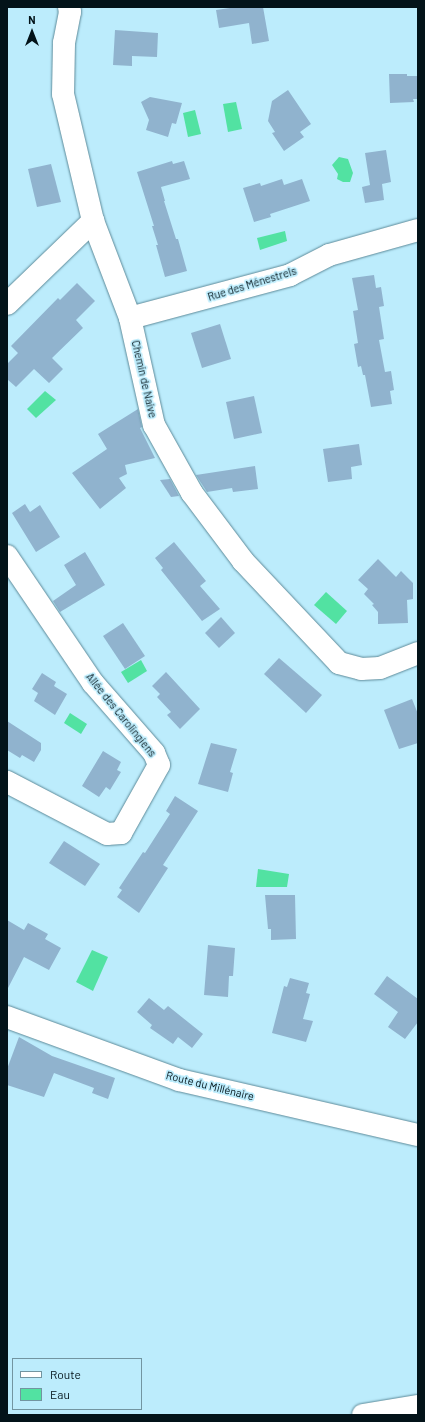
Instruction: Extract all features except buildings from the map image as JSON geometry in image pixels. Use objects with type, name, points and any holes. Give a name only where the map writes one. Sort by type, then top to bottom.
[{"type":"street","name":"Chemin de Naive","points":[[69,7],[70,12],[64,43],[63,94],[94,221],[130,318],[154,425],[192,493],[243,561],[339,663],[361,669],[380,668],[418,653]]},
{"type":"street","points":[[7,304],[94,221]]},
{"type":"street","name":"Rue des Ménestrels","points":[[130,318],[290,275],[329,255],[418,230]]},
{"type":"street","name":"Allée des Carolingiens","points":[[7,556],[94,683],[154,753],[159,765],[121,833],[107,834],[7,782]]},
{"type":"street","name":"Route du Millénaire","points":[[7,1017],[179,1080],[418,1136]]},
{"type":"street","points":[[364,1415],[418,1406]]},
{"type":"water","points":[[236,102],[242,129],[228,132],[223,104]]},
{"type":"water","points":[[195,110],[201,134],[188,137],[183,113]]},
{"type":"water","points":[[339,157],[348,159],[353,173],[350,182],[343,182],[337,179],[338,174],[332,165]]},
{"type":"water","points":[[285,231],[287,241],[260,250],[257,238]]},
{"type":"water","points":[[45,391],[56,400],[36,418],[27,409]]},
{"type":"water","points":[[326,592],[347,611],[336,624],[314,605]]},
{"type":"water","points":[[141,660],[147,671],[128,683],[121,672]]},
{"type":"water","points":[[70,713],[87,724],[81,734],[64,723]]},
{"type":"water","points":[[258,869],[289,874],[287,887],[256,887]]},
{"type":"water","points":[[92,950],[108,957],[93,991],[76,982]]}]
